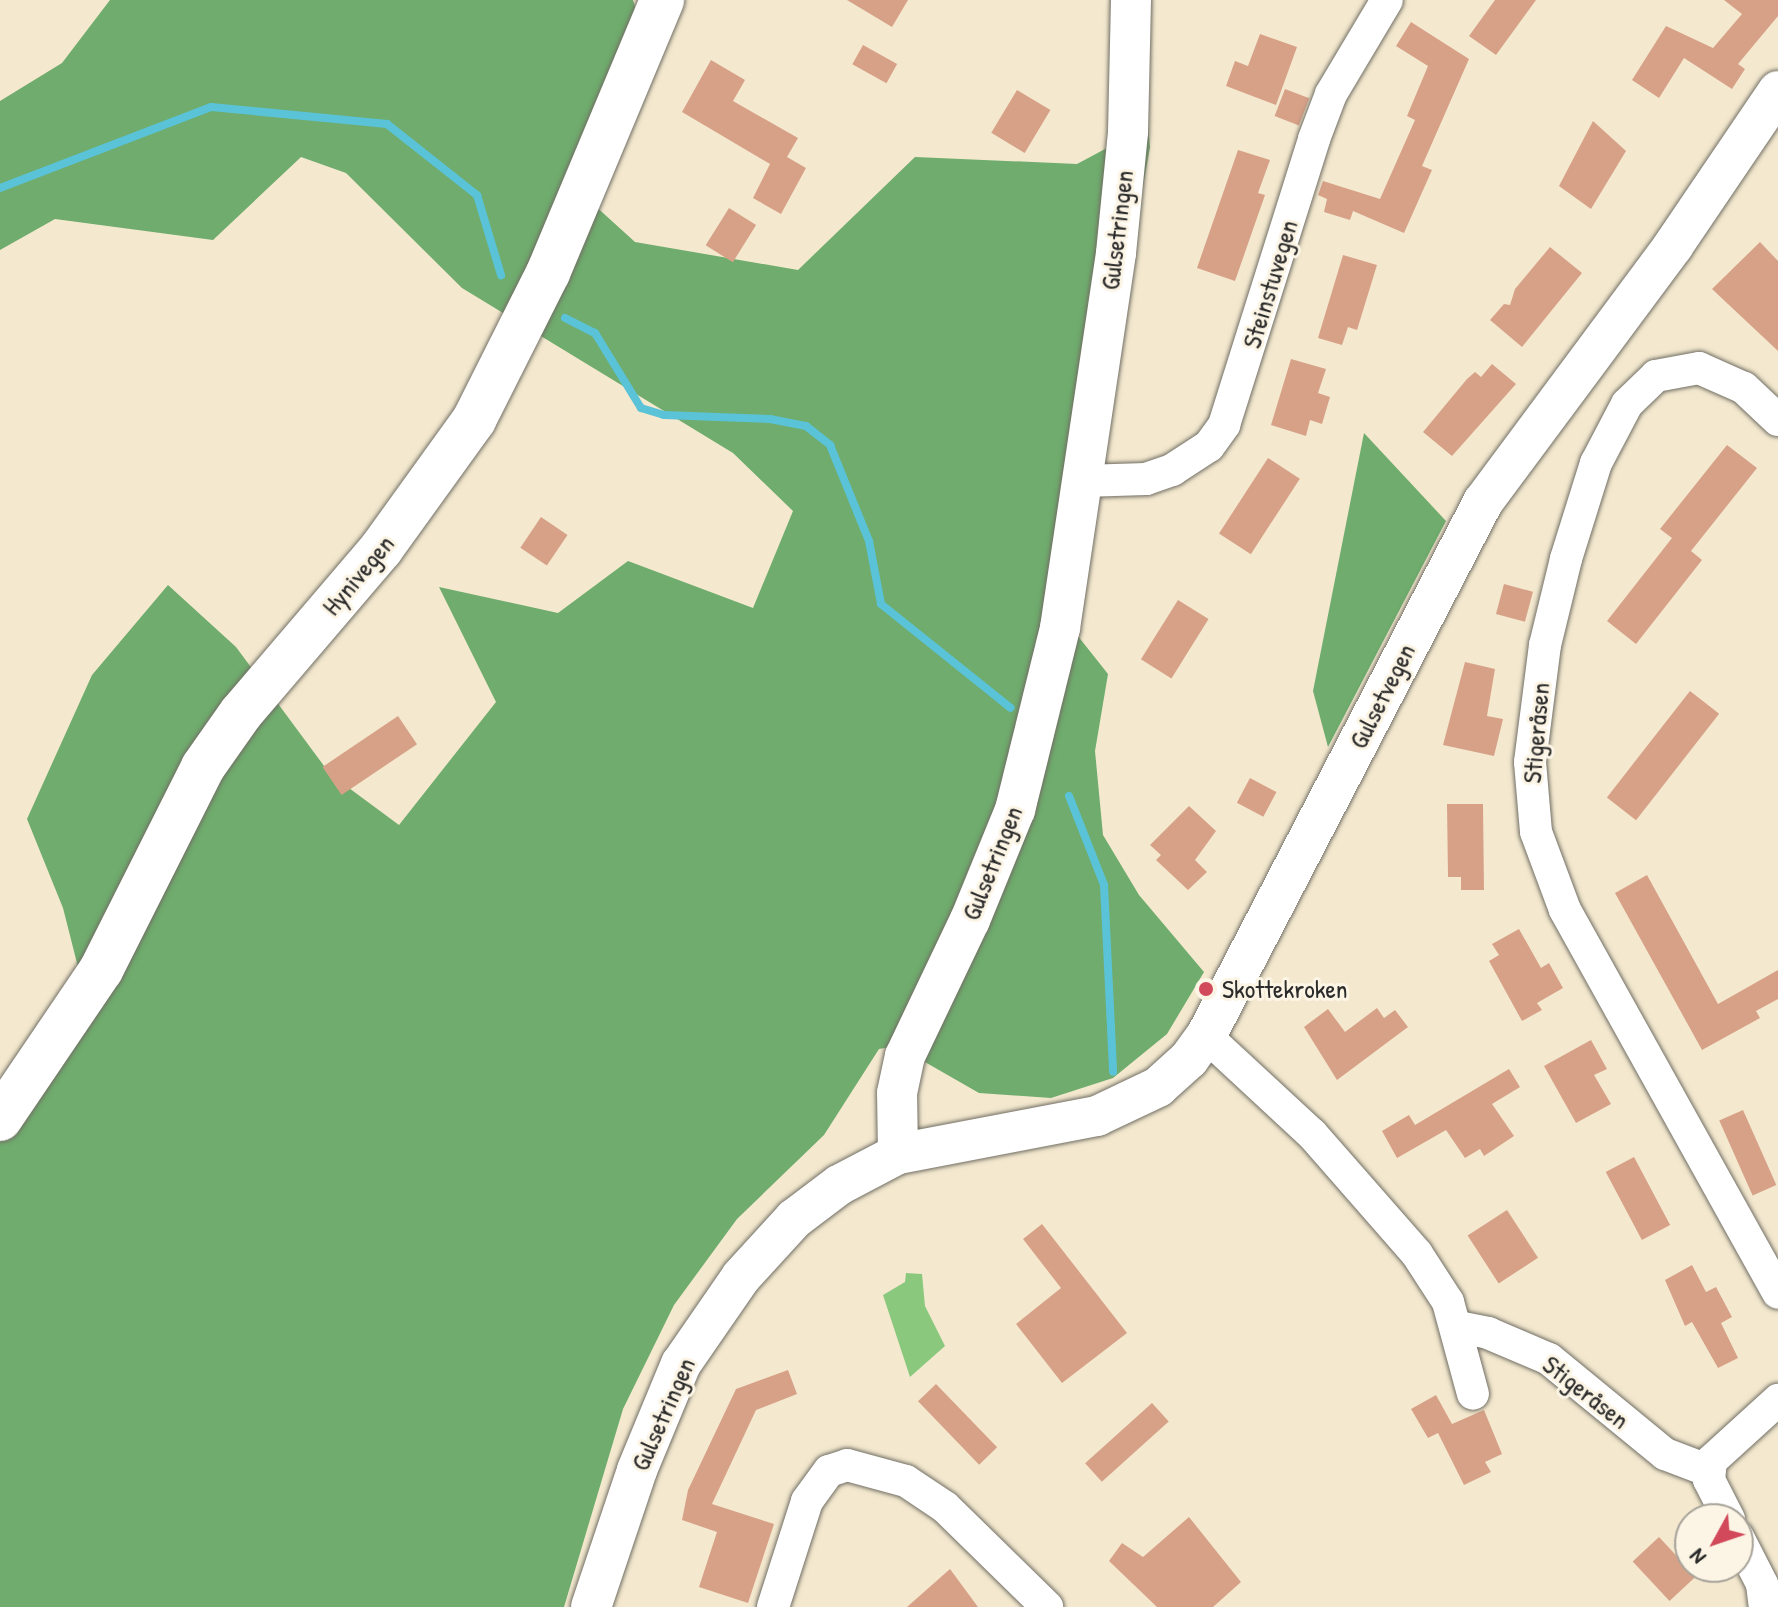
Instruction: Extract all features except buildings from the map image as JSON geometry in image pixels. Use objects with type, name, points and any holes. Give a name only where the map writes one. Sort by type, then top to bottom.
[{"type":"main road","name":"Hynivegen","points":[[0,1119],[101,970],[203,767],[241,713],[381,549],[474,420],[548,273],[662,0]]},
{"type":"street","name":"Gulsetringen","points":[[591,1607],[656,1419],[712,1315],[794,1219],[839,1185],[898,1154],[897,1093],[905,1056],[992,870],[1040,727],[1083,481],[1116,253],[1128,132],[1131,0]]},
{"type":"street","name":"Steinstuvegen","points":[[1083,481],[1146,479],[1172,470],[1209,446],[1224,425],[1331,94],[1387,0]]},
{"type":"street","name":"Gulsetvegen","points":[[898,1154],[1121,1107],[1175,1074],[1206,1036],[1483,502],[1673,246],[1778,91]]},
{"type":"street","name":"Stigeråsen","points":[[1778,420],[1744,388],[1699,368],[1656,376],[1627,404],[1596,463],[1566,559],[1545,645],[1530,762],[1536,832],[1553,884],[1684,1130],[1778,1293]]},
{"type":"street","points":[[1206,1036],[1263,1084],[1388,1220],[1437,1283],[1458,1327],[1473,1394]]},
{"type":"street","name":"Stigeråsen","points":[[1458,1327],[1488,1333],[1549,1359],[1665,1454],[1707,1470]]},
{"type":"street","points":[[1722,1503],[1707,1470],[1720,1451],[1778,1400]]},
{"type":"street","points":[[773,1607],[807,1501],[829,1471],[847,1465],[906,1481],[945,1507],[1047,1607]]},
{"type":"street","points":[[1754,1568],[1762,1584],[1765,1607]]},
{"type":"green space","points":[[110,0],[633,0],[648,49],[592,203],[635,242],[798,270],[915,157],[1077,164],[1148,126],[1150,147],[1066,621],[1108,674],[1095,751],[1103,835],[1139,895],[1204,972],[1167,1034],[1113,1078],[1051,1098],[979,1093],[897,1046],[879,1049],[824,1135],[737,1219],[674,1305],[623,1409],[564,1607],[0,1607],[0,1094],[80,975],[63,908],[27,819],[92,675],[168,585],[236,647],[330,774],[399,825],[496,702],[439,587],[558,613],[628,561],[753,608],[793,511],[733,453],[462,288],[346,173],[301,157],[213,240],[55,219],[0,250],[0,101],[62,63]]},
{"type":"green space","points":[[1364,433],[1446,521],[1328,747],[1313,691]]},
{"type":"green space","points":[[906,1273],[922,1274],[925,1306],[945,1346],[910,1377],[883,1295],[905,1282]]},
{"type":"waterway","points":[[0,188],[211,107],[387,124],[477,195],[501,275]]},
{"type":"waterway","points":[[565,318],[595,333],[641,408],[664,415],[770,419],[806,426],[830,445],[869,541],[881,604],[1011,708]]},
{"type":"waterway","points":[[1069,796],[1104,885],[1113,1072]]},
{"type":"place","name":"Skottekroken","points":[[1206,989]]}]
